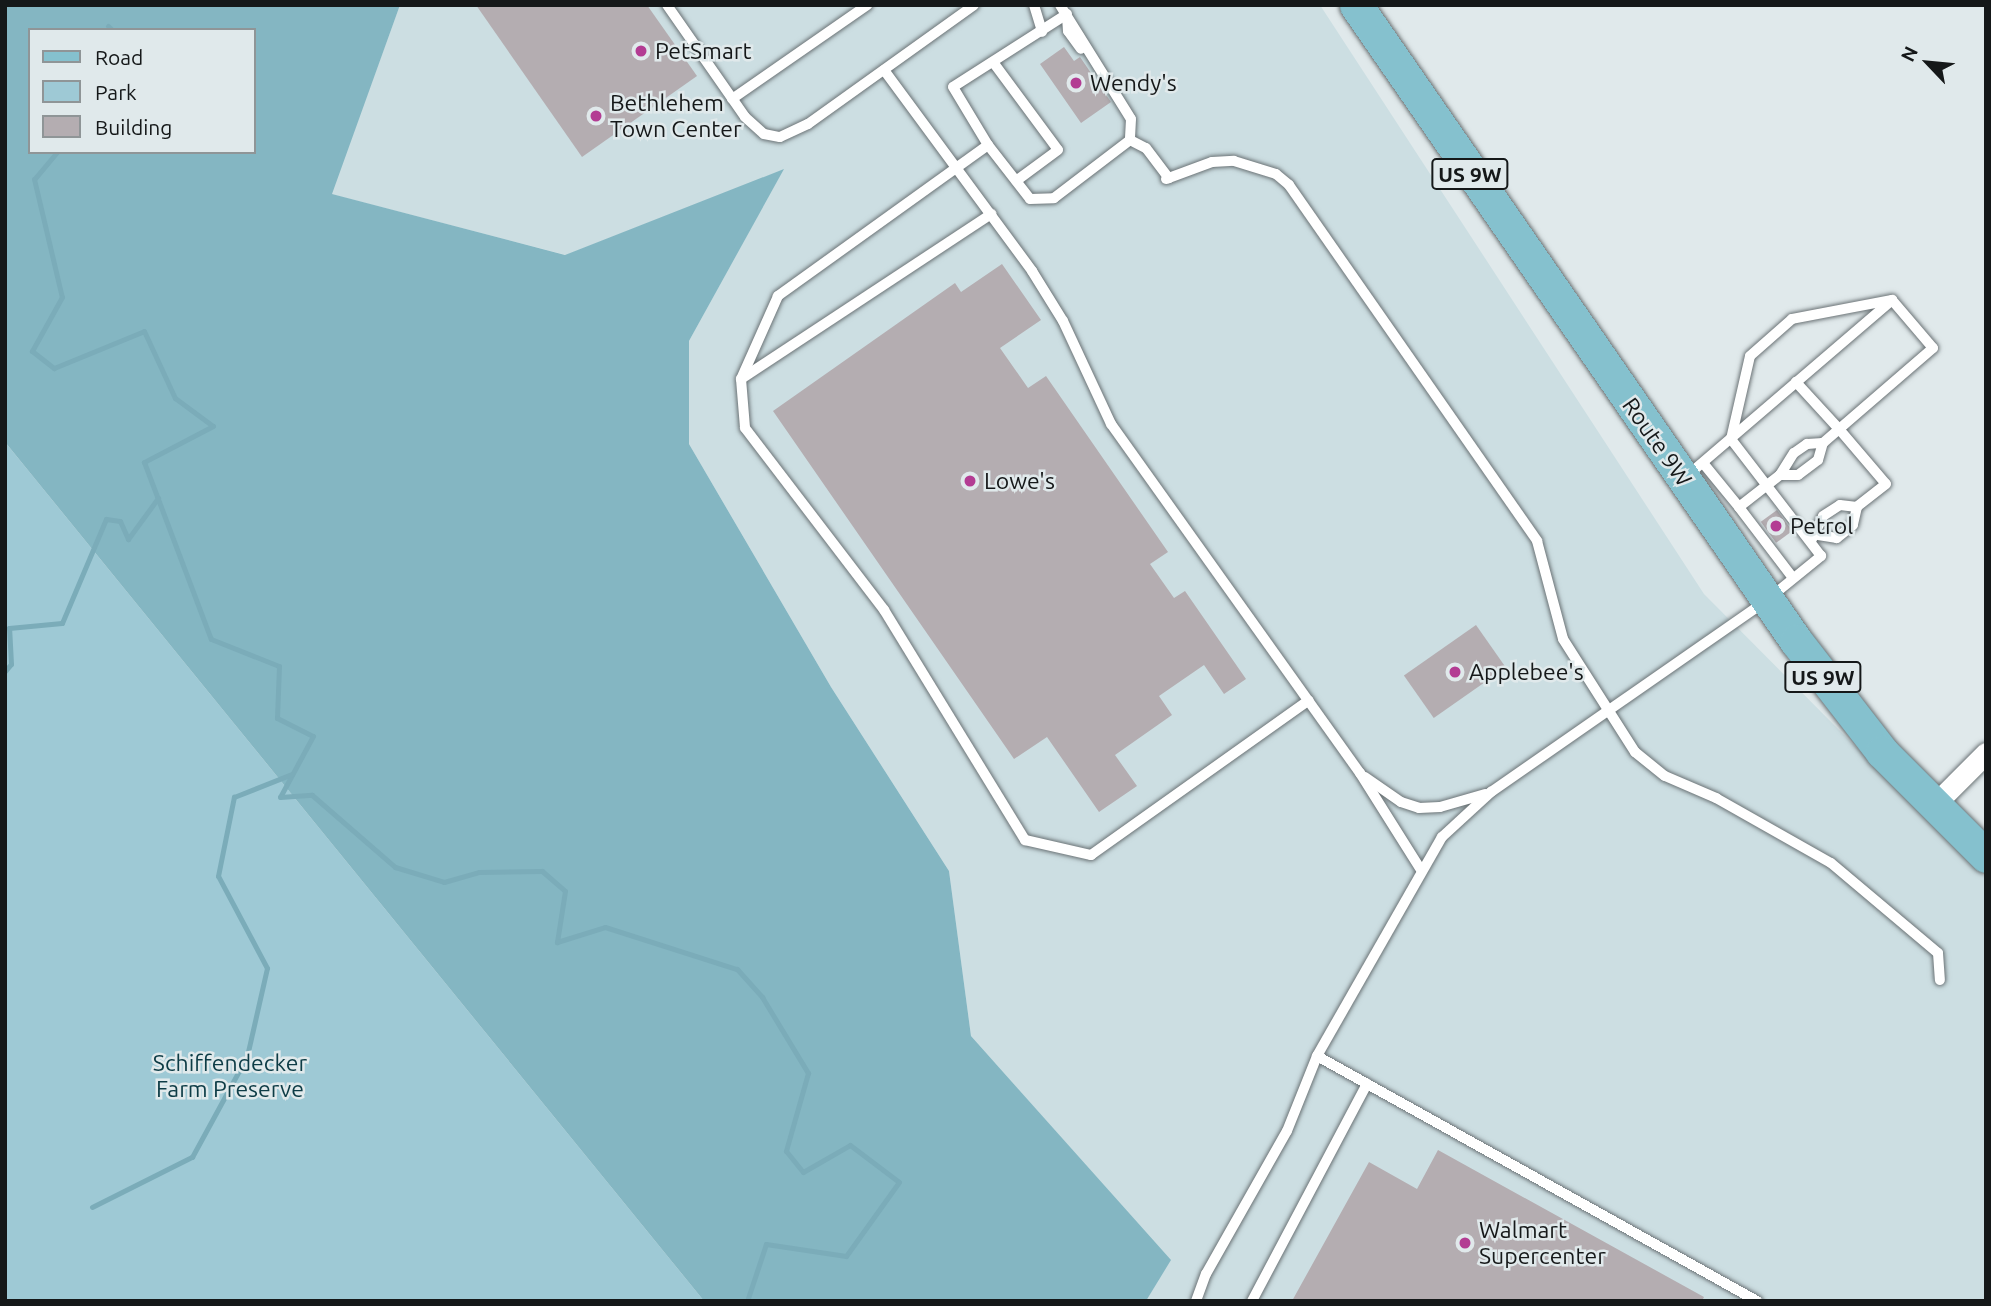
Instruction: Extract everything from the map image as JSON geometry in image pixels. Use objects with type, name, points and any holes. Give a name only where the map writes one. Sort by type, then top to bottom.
[{"type":"main road","name":"Route 9W","points":[[1356,5],[1693,471],[1767,600],[1851,715],[1933,806],[1986,856]]},
{"type":"street","points":[[1933,806],[1986,752]]},
{"type":"lane","points":[[667,5],[732,99],[764,134],[790,135],[974,5]]},
{"type":"lane","points":[[732,99],[867,5]]},
{"type":"lane","points":[[1034,5],[1042,32]]},
{"type":"lane","points":[[1064,10],[1131,119],[1130,140],[1054,198],[1030,199],[988,145],[953,87],[1042,32],[1064,10]]},
{"type":"lane","points":[[993,62],[1058,150],[1016,180]]},
{"type":"lane","points":[[884,69],[991,214],[1063,321],[1111,424],[1360,773],[1421,870]]},
{"type":"lane","points":[[1130,140],[1146,148],[1168,178],[1212,162],[1234,161],[1276,174],[1289,186],[1537,541],[1563,639],[1635,752],[1656,770],[1831,863],[1938,953],[1940,980]]},
{"type":"lane","points":[[988,145],[955,166],[778,296],[741,380],[745,428],[884,610],[1025,840],[1091,855],[1308,700]]},
{"type":"lane","points":[[741,380],[991,214]]},
{"type":"lane","points":[[1731,439],[1750,356],[1791,319],[1892,300]]},
{"type":"lane","points":[[1739,507],[1780,475],[1787,459],[1800,449],[1823,443],[1933,348],[1892,300]]},
{"type":"lane","points":[[1793,578],[1739,507],[1693,471],[1892,300]]},
{"type":"lane","points":[[1796,382],[1886,484],[1857,507],[1853,525],[1838,538],[1814,537]]},
{"type":"lane","points":[[1196,1301],[1206,1274],[1287,1131],[1317,1056],[1421,870],[1452,826],[1491,792],[1767,600],[1821,556],[1814,537],[1731,439]]},
{"type":"lane","points":[[1780,475],[1798,475],[1818,460],[1823,443]]},
{"type":"lane","points":[[1814,537],[1823,516],[1840,505],[1857,507]]},
{"type":"lane","points":[[1360,773],[1401,802],[1419,808],[1440,807],[1491,792]]},
{"type":"lane","points":[[1317,1056],[1757,1301]]},
{"type":"lane","points":[[1252,1301],[1367,1084]]},
{"type":"shaded area","points":[[5,5],[400,5],[332,194],[565,255],[784,169],[689,341],[689,444],[831,687],[949,871],[971,1036],[1171,1260],[1146,1301],[704,1301],[5,442]]},
{"type":"shaded area","points":[[400,5],[1320,5],[1704,594],[1986,878],[1986,1301],[1146,1301],[1170,1260],[971,1036],[949,871],[831,687],[689,444],[689,341],[783,170],[566,255],[331,194]]},
{"type":"green space","name":"Schiffendecker Farm Preserve","points":[[5,442],[704,1301],[5,1301]]},
{"type":"building","name":"Bethlehem Town Center","points":[[476,5],[647,5],[697,76],[582,157]]},
{"type":"building","name":"Wendy's","points":[[1064,47],[1074,61],[1080,57],[1111,102],[1081,123],[1040,64]]},
{"type":"building","name":"Lowe's","points":[[1002,264],[1041,320],[1000,348],[1028,388],[1046,376],[1168,552],[1150,564],[1174,598],[1185,591],[1246,679],[1224,694],[1204,665],[1159,696],[1172,715],[1115,755],[1137,786],[1099,812],[1047,737],[1014,759],[773,411],[955,283],[961,292]]},
{"type":"building","name":"Petrol","points":[[1777,510],[1792,531],[1776,543],[1761,522]]},
{"type":"building","name":"Applebee's","points":[[1476,625],[1506,668],[1434,718],[1404,675]]},
{"type":"building","name":"Walmart Supercenter","points":[[1438,1150],[1704,1297],[1702,1301],[1292,1301],[1369,1162],[1417,1189]]},
{"type":"waterway","points":[[55,154],[34,179],[62,297],[32,351],[54,368],[144,331],[175,398],[213,426],[144,462],[211,639],[279,666],[277,718],[313,736],[280,797],[312,795],[395,867],[444,882],[479,872],[542,871],[565,891],[557,942],[605,927],[737,969],[762,997],[808,1073],[786,1151],[803,1172],[850,1145],[899,1182],[846,1256],[766,1244],[747,1301]]},
{"type":"waterway","points":[[5,671],[11,664],[9,628],[62,623],[106,519],[120,521],[128,539],[158,498]]},
{"type":"waterway","points":[[92,1207],[192,1157],[247,1056],[267,968],[218,876],[234,797],[292,774]]},
{"type":"place","name":"PetSmart","points":[[641,51]]},
{"type":"place","name":"Wendy's","points":[[1076,83]]},
{"type":"place","name":"Bethlehem Town Center","points":[[596,116]]},
{"type":"place","name":"Lowe's","points":[[970,481]]},
{"type":"place","name":"Petrol","points":[[1776,526]]},
{"type":"place","name":"Applebee's","points":[[1455,672]]},
{"type":"place","name":"Walmart Supercenter","points":[[1465,1243]]}]
